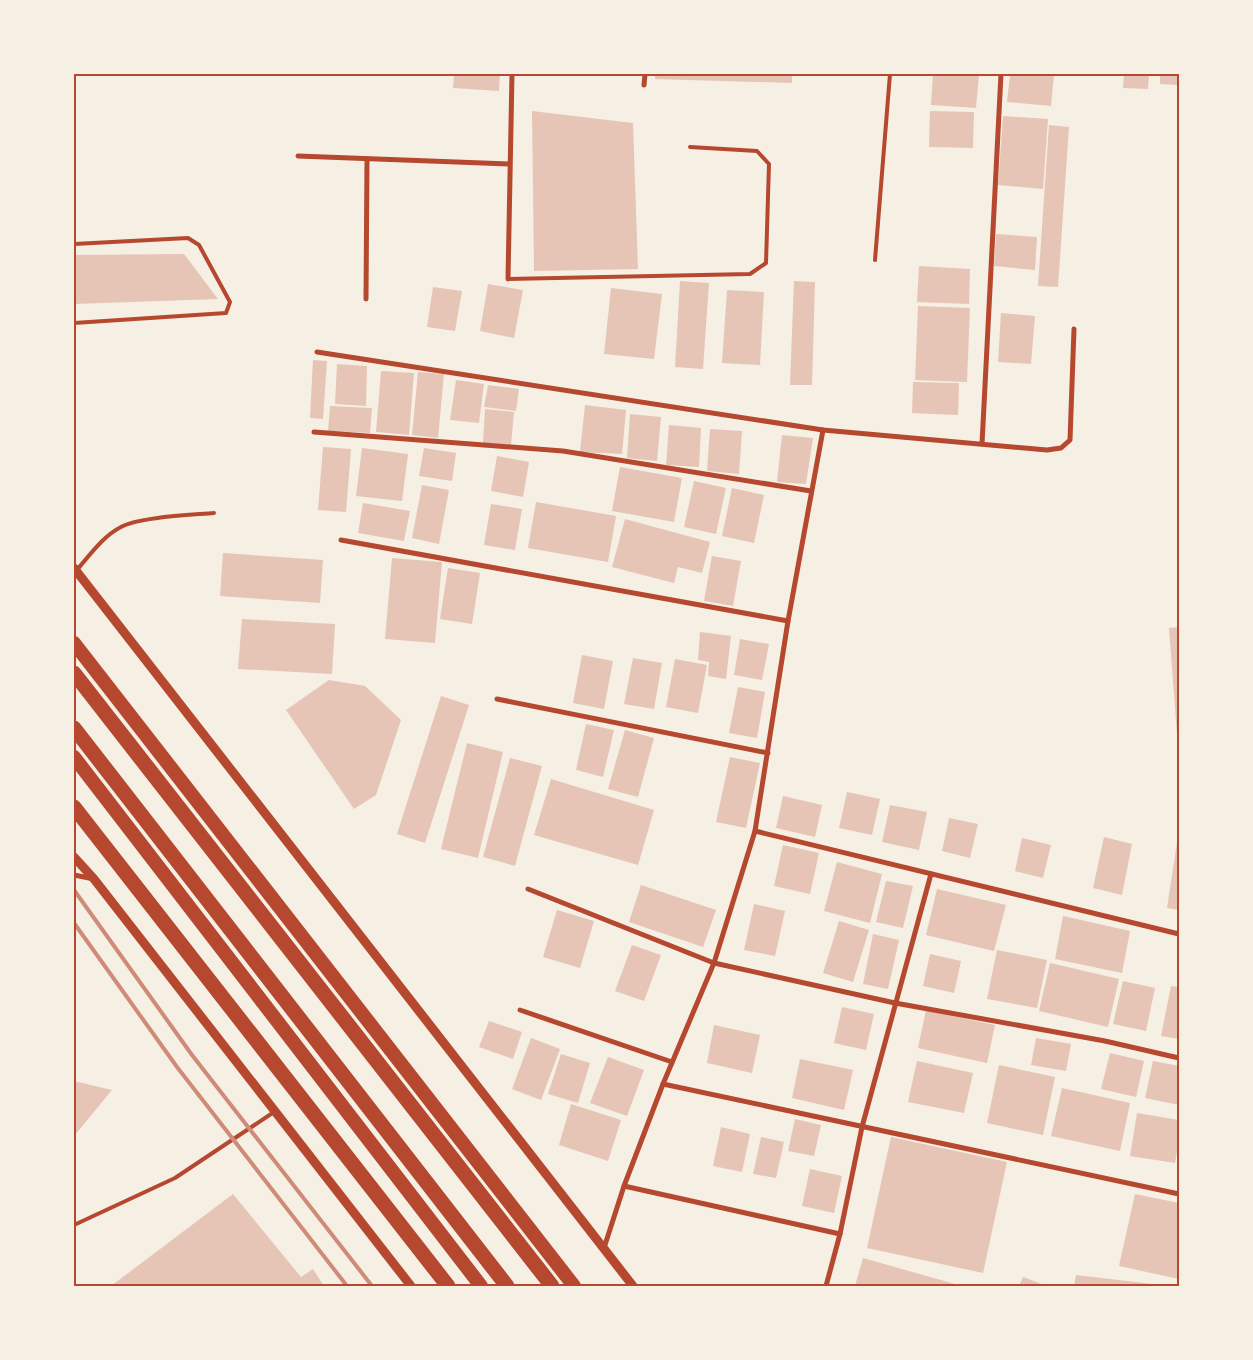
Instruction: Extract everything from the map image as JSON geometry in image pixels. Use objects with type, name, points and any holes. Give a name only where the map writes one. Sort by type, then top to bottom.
[{"type":"highway","points":[[74,643],[574,1286]]},
{"type":"highway","points":[[74,673],[552,1286]]},
{"type":"highway","points":[[74,728],[507,1286]]},
{"type":"highway","points":[[74,757],[480,1286]]},
{"type":"highway","points":[[74,807],[448,1286]]},
{"type":"street","points":[[508,279],[512,74]]},
{"type":"street","points":[[644,85],[645,74]]},
{"type":"street","points":[[982,444],[1001,74]]},
{"type":"street","points":[[298,156],[510,164]]},
{"type":"street","points":[[366,299],[367,159]]},
{"type":"street","points":[[317,352],[823,430],[1047,450],[1061,448],[1070,440],[1074,329]]},
{"type":"street","points":[[604,1249],[624,1186],[663,1084],[714,963],[755,831],[788,622],[823,430]]},
{"type":"street","points":[[314,432],[563,451],[811,491]]},
{"type":"street","points":[[341,540],[788,622]]},
{"type":"street","points":[[75,569],[633,1286]]},
{"type":"street","points":[[496,699],[768,754]]},
{"type":"street","points":[[755,831],[1179,934]]},
{"type":"street","points":[[74,857],[94,879],[411,1286]]},
{"type":"street","points":[[826,1286],[840,1234],[862,1126],[932,874]]},
{"type":"street","points":[[74,876],[94,879]]},
{"type":"street","points":[[528,889],[714,963],[895,1002],[1105,1041],[1179,1058]]},
{"type":"street","points":[[520,1010],[672,1062]]},
{"type":"street","points":[[663,1084],[1179,1194]]},
{"type":"street","points":[[624,1186],[840,1234]]},
{"type":"lane","points":[[875,260],[890,74]]},
{"type":"lane","points":[[508,279],[750,274],[766,263],[769,164],[757,151],[690,148]]},
{"type":"lane","points":[[74,244],[188,238],[199,245],[230,302],[226,312],[74,323]]},
{"type":"lane","points":[[75,569],[105,538],[121,526],[141,521],[214,512]]},
{"type":"lane","points":[[74,1225],[175,1178],[274,1112]]},
{"type":"building","points":[[454,74],[500,74],[499,91],[453,88]]},
{"type":"building","points":[[655,74],[792,74],[792,83],[655,79]]},
{"type":"building","points":[[933,74],[979,74],[976,108],[931,105]]},
{"type":"building","points":[[1010,74],[1054,74],[1051,106],[1007,102]]},
{"type":"building","points":[[1124,74],[1149,74],[1148,89],[1123,88]]},
{"type":"building","points":[[1160,74],[1179,74],[1179,85],[1160,84]]},
{"type":"building","points":[[532,111],[633,123],[638,269],[534,271]]},
{"type":"building","points":[[930,111],[974,112],[973,148],[929,147]]},
{"type":"building","points":[[1003,116],[1048,119],[1043,189],[998,185]]},
{"type":"building","points":[[1049,125],[1069,127],[1058,287],[1038,286]]},
{"type":"building","points":[[996,234],[1037,237],[1035,270],[994,266]]},
{"type":"building","points":[[184,254],[218,299],[74,304],[74,255]]},
{"type":"building","points":[[919,266],[970,269],[969,304],[917,302]]},
{"type":"building","points":[[680,281],[709,283],[703,369],[675,367]]},
{"type":"building","points":[[794,281],[815,282],[812,385],[790,385]]},
{"type":"building","points":[[488,284],[523,290],[514,338],[480,331]]},
{"type":"building","points":[[433,287],[462,291],[455,331],[427,327]]},
{"type":"building","points":[[611,288],[662,294],[654,359],[604,354]]},
{"type":"building","points":[[727,290],[764,292],[760,365],[722,363]]},
{"type":"building","points":[[918,306],[970,308],[967,382],[915,380]]},
{"type":"building","points":[[1001,313],[1035,316],[1031,364],[998,362]]},
{"type":"building","points":[[313,360],[327,361],[323,419],[310,418]]},
{"type":"building","points":[[337,364],[367,366],[366,406],[335,404]]},
{"type":"building","points":[[381,371],[414,373],[409,435],[376,432]]},
{"type":"building","points":[[418,372],[444,374],[438,438],[412,435]]},
{"type":"building","points":[[456,380],[484,384],[479,423],[450,420]]},
{"type":"building","points":[[913,382],[959,383],[958,415],[912,413]]},
{"type":"building","points":[[488,385],[519,389],[516,411],[484,407]]},
{"type":"building","points":[[585,405],[626,410],[622,454],[580,452]]},
{"type":"building","points":[[330,406],[372,408],[370,433],[328,431]]},
{"type":"building","points":[[485,409],[514,412],[511,445],[483,443]]},
{"type":"building","points":[[630,414],[661,417],[657,461],[627,458]]},
{"type":"building","points":[[669,425],[701,428],[699,467],[666,465]]},
{"type":"building","points":[[710,429],[742,431],[739,474],[707,471]]},
{"type":"building","points":[[782,435],[813,438],[806,484],[777,482]]},
{"type":"building","points":[[323,447],[351,449],[346,512],[318,510]]},
{"type":"building","points":[[362,448],[408,454],[402,501],[356,496]]},
{"type":"building","points":[[424,448],[456,453],[452,481],[419,476]]},
{"type":"building","points":[[497,456],[529,462],[523,497],[491,491]]},
{"type":"building","points":[[620,467],[682,478],[674,522],[612,511]]},
{"type":"building","points":[[694,481],[726,488],[716,534],[684,527]]},
{"type":"building","points":[[422,485],[449,490],[439,544],[412,538]]},
{"type":"building","points":[[732,488],[764,495],[754,543],[722,536]]},
{"type":"building","points":[[536,502],[616,516],[608,562],[528,548]]},
{"type":"building","points":[[363,503],[410,511],[404,541],[358,533]]},
{"type":"building","points":[[491,504],[522,509],[515,550],[484,545]]},
{"type":"building","points":[[625,519],[710,542],[702,573],[678,567],[674,583],[612,567]]},
{"type":"building","points":[[223,553],[323,560],[320,603],[220,596]]},
{"type":"building","points":[[712,556],[741,561],[733,606],[704,601]]},
{"type":"building","points":[[392,558],[442,562],[435,643],[385,639]]},
{"type":"building","points":[[448,568],[480,573],[472,624],[440,619]]},
{"type":"building","points":[[242,619],[335,624],[332,674],[238,669]]},
{"type":"building","points":[[1179,627],[1179,748],[1178,748],[1169,628]]},
{"type":"building","points":[[700,632],[731,636],[726,679],[708,676],[709,662],[698,660]]},
{"type":"building","points":[[740,639],[769,644],[762,680],[734,675]]},
{"type":"building","points":[[582,655],[613,661],[604,709],[573,703]]},
{"type":"building","points":[[633,658],[662,663],[654,709],[624,704]]},
{"type":"building","points":[[675,659],[707,665],[698,713],[666,707]]},
{"type":"building","points":[[329,680],[365,686],[401,720],[376,795],[354,809],[286,710]]},
{"type":"building","points":[[738,687],[765,692],[757,738],[729,733]]},
{"type":"building","points":[[441,696],[469,705],[425,843],[397,834]]},
{"type":"building","points":[[586,724],[614,730],[603,777],[576,770]]},
{"type":"building","points":[[625,730],[654,738],[638,797],[608,789]]},
{"type":"building","points":[[467,743],[503,752],[478,858],[441,849]]},
{"type":"building","points":[[730,757],[760,763],[746,828],[716,822]]},
{"type":"building","points":[[510,758],[542,766],[515,866],[483,857]]},
{"type":"building","points":[[551,779],[654,810],[638,865],[534,835]]},
{"type":"building","points":[[847,792],[880,799],[872,835],[839,828]]},
{"type":"building","points":[[783,796],[822,805],[815,837],[776,828]]},
{"type":"building","points":[[890,805],[927,812],[919,850],[882,842]]},
{"type":"building","points":[[949,818],[978,824],[970,858],[942,851]]},
{"type":"building","points":[[1179,836],[1179,910],[1167,908]]},
{"type":"building","points":[[1104,837],[1132,844],[1122,895],[1093,888]]},
{"type":"building","points":[[1022,838],[1051,845],[1043,878],[1015,871]]},
{"type":"building","points":[[783,845],[819,853],[810,894],[774,886]]},
{"type":"building","points":[[837,862],[882,874],[870,923],[824,911]]},
{"type":"building","points":[[886,881],[913,886],[903,928],[876,922]]},
{"type":"building","points":[[641,885],[716,910],[703,947],[629,922]]},
{"type":"building","points":[[937,889],[1006,905],[994,951],[926,935]]},
{"type":"building","points":[[754,904],[785,911],[775,956],[744,950]]},
{"type":"building","points":[[557,910],[594,921],[580,968],[543,957]]},
{"type":"building","points":[[1063,916],[1130,931],[1122,973],[1055,959]]},
{"type":"building","points":[[839,921],[869,930],[853,982],[823,973]]},
{"type":"building","points":[[873,934],[899,940],[888,989],[863,984]]},
{"type":"building","points":[[632,945],[661,955],[644,1001],[615,991]]},
{"type":"building","points":[[997,950],[1047,960],[1037,1008],[987,999]]},
{"type":"building","points":[[930,954],[961,961],[954,993],[923,986]]},
{"type":"building","points":[[1050,963],[1119,979],[1108,1027],[1039,1011]]},
{"type":"building","points":[[1123,981],[1155,988],[1146,1031],[1113,1024]]},
{"type":"building","points":[[1171,986],[1179,987],[1179,1039],[1161,1036]]},
{"type":"building","points":[[842,1007],[874,1014],[866,1050],[834,1043]]},
{"type":"building","points":[[926,1010],[995,1025],[987,1063],[918,1048]]},
{"type":"building","points":[[489,1021],[522,1032],[513,1059],[479,1047]]},
{"type":"building","points":[[714,1025],[760,1035],[752,1073],[707,1063]]},
{"type":"building","points":[[531,1038],[560,1049],[541,1100],[512,1089]]},
{"type":"building","points":[[1036,1038],[1071,1044],[1066,1071],[1031,1065]]},
{"type":"building","points":[[1110,1053],[1144,1061],[1136,1097],[1101,1089]]},
{"type":"building","points":[[561,1054],[590,1063],[578,1103],[548,1094]]},
{"type":"building","points":[[608,1057],[644,1070],[627,1116],[590,1103]]},
{"type":"building","points":[[800,1059],[853,1070],[844,1110],[792,1098]]},
{"type":"building","points":[[917,1061],[973,1073],[964,1113],[908,1102]]},
{"type":"building","points":[[1153,1061],[1179,1066],[1179,1105],[1145,1098]]},
{"type":"building","points":[[999,1065],[1055,1077],[1043,1135],[987,1123]]},
{"type":"building","points":[[74,1081],[112,1090],[74,1136]]},
{"type":"building","points":[[1062,1088],[1130,1103],[1120,1151],[1051,1136]]},
{"type":"building","points":[[571,1104],[621,1120],[608,1161],[559,1145]]},
{"type":"building","points":[[1137,1113],[1179,1120],[1179,1140],[1175,1163],[1130,1156]]},
{"type":"building","points":[[795,1119],[821,1125],[814,1156],[788,1151]]},
{"type":"building","points":[[721,1127],[750,1134],[742,1172],[713,1166]]},
{"type":"building","points":[[761,1137],[784,1142],[776,1178],[753,1174]]},
{"type":"building","points":[[891,1137],[1007,1162],[983,1273],[867,1248]]},
{"type":"building","points":[[810,1169],[842,1176],[834,1213],[802,1206]]},
{"type":"building","points":[[233,1194],[301,1277],[313,1269],[324,1286],[111,1286]]},
{"type":"building","points":[[1135,1194],[1179,1203],[1179,1279],[1119,1266]]},
{"type":"building","points":[[863,1258],[962,1286],[855,1286]]},
{"type":"building","points":[[1076,1275],[1161,1285],[1161,1286],[1074,1286]]},
{"type":"building","points":[[1023,1277],[1047,1286],[1019,1286]]},
{"type":"railway","points":[[74,890],[192,1055],[372,1286]]},
{"type":"railway","points":[[74,923],[177,1067],[347,1286]]}]
